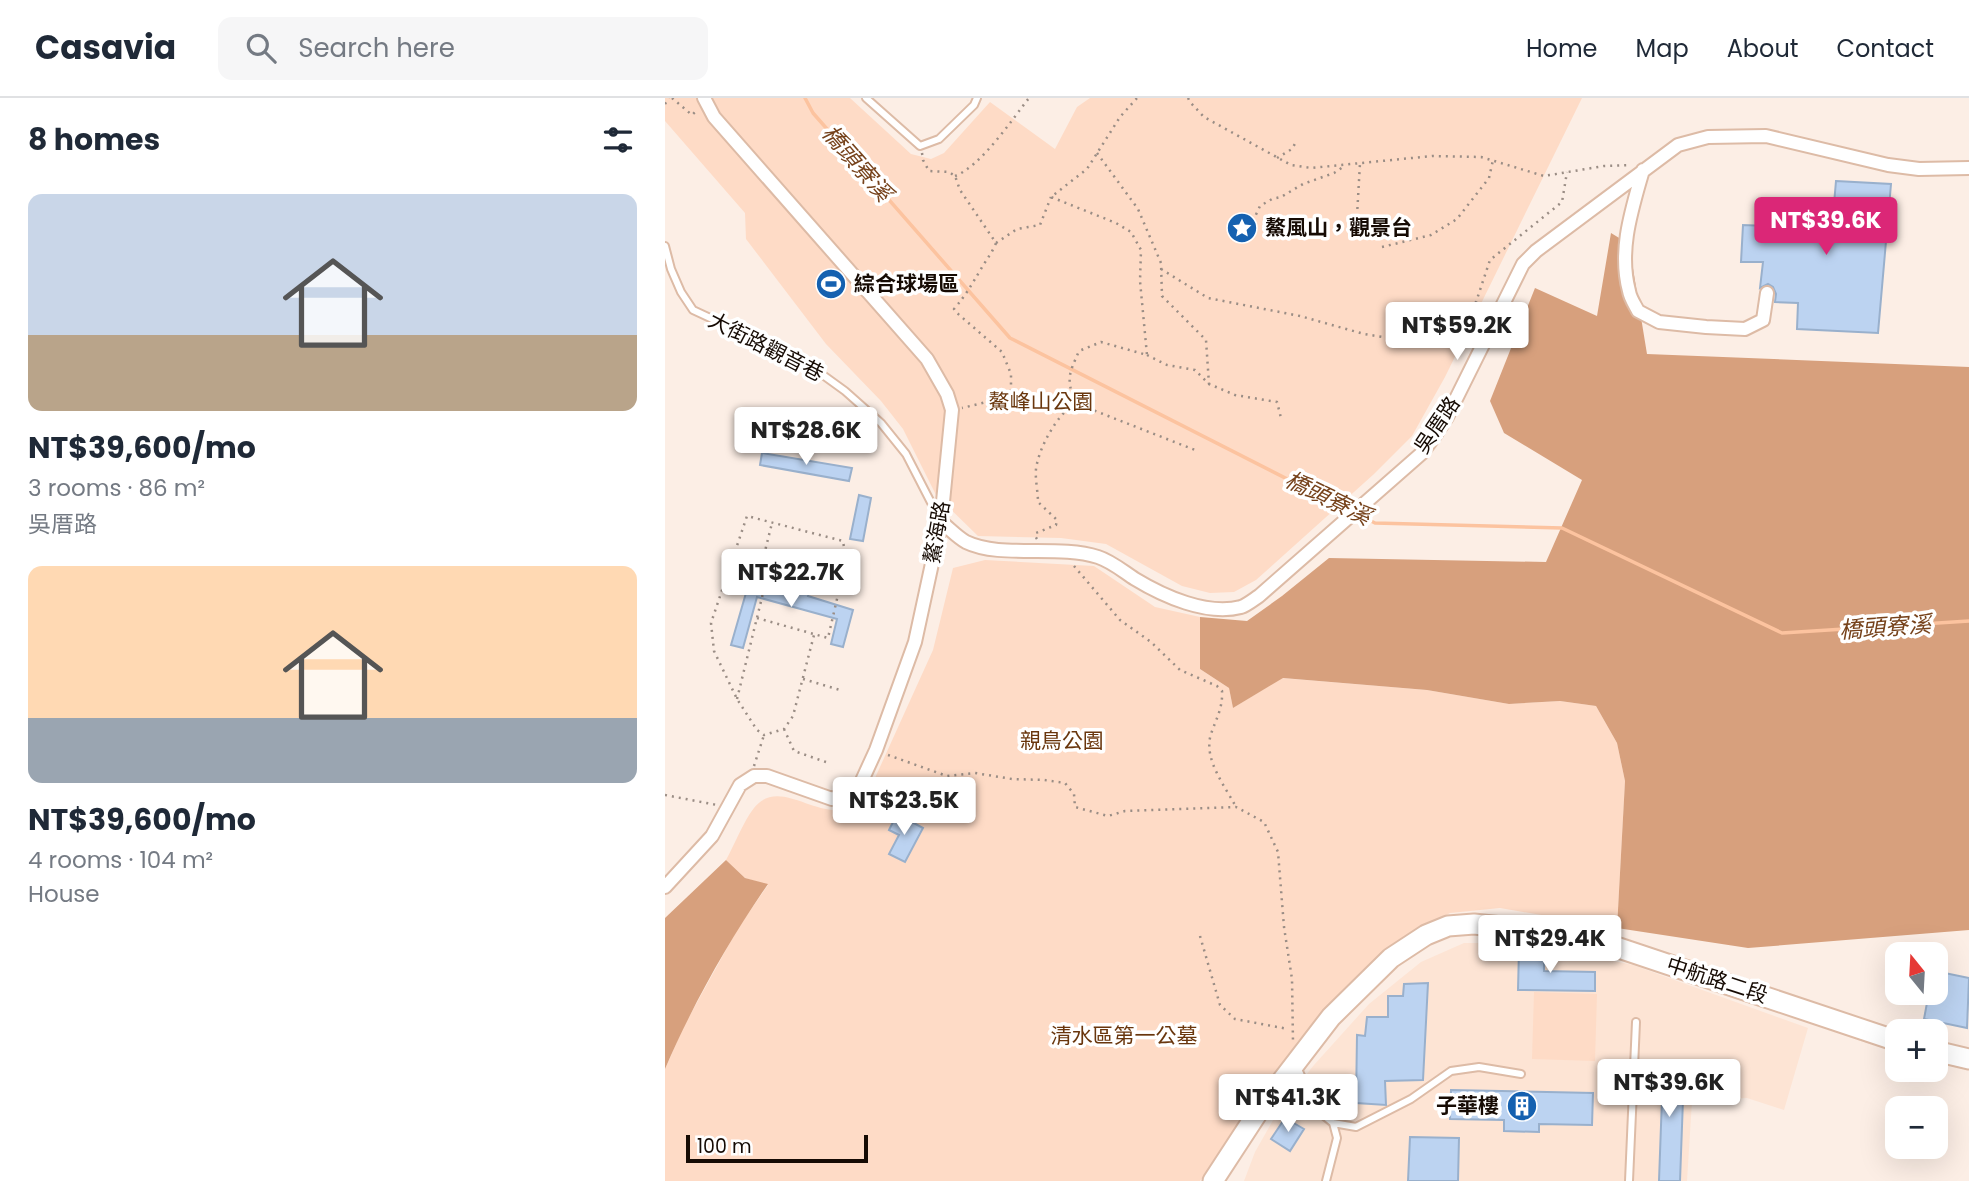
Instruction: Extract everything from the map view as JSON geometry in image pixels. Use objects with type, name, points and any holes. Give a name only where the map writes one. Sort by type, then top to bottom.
[{"type":"main road","name":"中航路二段","points":[[1213,1181],[1258,1112],[1331,1017],[1391,958],[1426,935],[1448,926],[1474,923],[1557,933],[1619,948],[1885,1037]]},
{"type":"main road","points":[[1948,1055],[1969,1059]]},
{"type":"street","name":"鰲海路","points":[[704,100],[714,117],[927,359],[947,394],[952,410],[941,522],[915,642],[876,750],[860,785],[851,793],[832,799],[767,776],[754,776],[740,785]]},
{"type":"street","name":"吳厝路","points":[[941,522],[965,541],[979,546],[997,549],[1064,550],[1100,557],[1158,593],[1200,607],[1242,607],[1259,597],[1422,453],[1454,405],[1523,264],[1536,251],[1678,145],[1708,137],[1766,136],[1888,165],[1919,169],[1969,168]]},
{"type":"street","points":[[1643,170],[1629,220],[1625,257],[1629,291],[1637,311],[1660,322],[1745,328],[1763,320],[1767,293]]},
{"type":"street","points":[[665,887],[712,836],[740,785]]},
{"type":"lane","points":[[866,98],[920,146],[939,139],[978,98]]},
{"type":"lane","name":"大街路觀音巷","points":[[665,246],[668,269],[693,310],[805,362],[845,391],[881,424],[906,454],[941,522]]},
{"type":"lane","points":[[1629,1181],[1636,1022]]},
{"type":"lane","points":[[1295,1063],[1317,1110],[1333,1123],[1356,1127],[1411,1099],[1451,1071],[1479,1068],[1521,1074]]},
{"type":"lane","points":[[1327,1181],[1337,1138],[1333,1123]]},
{"type":"path","points":[[665,104],[671,98],[692,115],[704,100]]},
{"type":"path","points":[[955,176],[963,173],[993,143],[1029,98]]},
{"type":"path","points":[[952,410],[1011,396],[1011,374],[1002,352],[954,309],[972,286],[996,243],[1017,229],[1040,225],[1051,197],[1087,169],[1120,117],[1137,98]]},
{"type":"path","points":[[1188,98],[1204,117],[1290,165],[1311,168],[1433,156],[1481,157],[1544,176],[1604,166],[1639,165],[1657,159]]},
{"type":"path","points":[[1277,158],[1292,149],[1296,142]]},
{"type":"path","points":[[920,146],[929,171],[949,172],[955,176],[960,190],[996,243]]},
{"type":"path","points":[[1097,153],[1138,209],[1161,263],[1162,296],[1206,340],[1209,384]]},
{"type":"path","points":[[1382,247],[1431,236],[1457,219],[1489,178],[1493,160]]},
{"type":"path","points":[[1357,216],[1360,163]]},
{"type":"path","points":[[1252,221],[1260,206],[1345,166]]},
{"type":"path","points":[[1161,269],[1208,298],[1300,316],[1364,334],[1420,343],[1451,332],[1476,302],[1490,260],[1562,202],[1567,172]]},
{"type":"path","points":[[1051,197],[1116,223],[1131,232],[1141,250],[1140,281],[1147,355]]},
{"type":"path","points":[[1195,450],[1075,403],[1068,383],[1079,351],[1101,342],[1147,355],[1167,365],[1195,370],[1209,384],[1235,395],[1277,402],[1281,418]]},
{"type":"path","points":[[1039,541],[1036,533],[1056,525],[1057,520],[1038,502],[1036,468],[1047,437],[1065,410],[1075,403]]},
{"type":"path","points":[[757,618],[828,638],[846,560],[843,541],[747,516],[711,623],[714,651],[737,699],[757,730],[764,735]]},
{"type":"path","points":[[737,699],[767,577],[759,575],[772,523]]},
{"type":"path","points":[[1064,550],[1120,620],[1151,642],[1179,670],[1217,686],[1222,691],[1223,704],[1210,738],[1209,757],[1236,807]]},
{"type":"path","points":[[764,735],[784,729],[793,716],[814,635]]},
{"type":"path","points":[[803,679],[840,690]]},
{"type":"path","points":[[784,729],[795,751],[826,762]]},
{"type":"path","points":[[740,785],[752,772],[764,735]]},
{"type":"path","points":[[876,750],[947,776],[975,773],[1065,783],[1074,794],[1075,807],[1108,816],[1125,811],[1236,807],[1264,822],[1278,852],[1284,927],[1292,979],[1295,1063]]},
{"type":"path","points":[[665,794],[727,807]]},
{"type":"path","points":[[1200,936],[1220,1005],[1235,1019],[1288,1029]]},
{"type":"shaded area","points":[[1611,233],[1629,244],[1647,354],[1969,367],[1969,930],[1748,948],[1617,928],[1625,781],[1617,743],[1596,706],[1560,701],[1509,704],[1427,690],[1283,678],[1233,708],[1229,688],[1200,669],[1200,617],[1247,621],[1329,558],[1546,562],[1582,480],[1504,433],[1490,401],[1535,288],[1597,316]]},
{"type":"shaded area","points":[[726,860],[745,878],[768,884],[712,974],[665,1069],[665,918]]},
{"type":"shaded area","points":[[1464,943],[1527,943],[1633,965],[1808,1028],[1784,1110],[1747,1098],[1692,1101],[1687,1181],[1244,1181],[1255,1152],[1281,1106],[1369,1004],[1421,962]]},
{"type":"green space","name":"鰲峰山公園","points":[[665,98],[850,98],[911,154],[931,159],[944,153],[990,102],[1055,149],[1077,107],[1090,98],[1582,98],[1445,377],[1412,436],[1374,474],[1256,580],[1234,592],[1210,593],[1182,586],[1106,544],[1061,538],[978,536],[936,495],[903,429],[881,401],[826,344],[746,239],[745,213],[665,121]]},
{"type":"green space","points":[[985,560],[1094,566],[1155,607],[1200,617],[1200,669],[1229,688],[1233,708],[1282,678],[1427,690],[1509,704],[1560,701],[1596,706],[1617,743],[1625,781],[1617,928],[1500,908],[1450,913],[1409,936],[1298,1041],[1200,1181],[665,1181],[665,1069],[684,1026],[738,928],[768,885],[745,878],[726,860],[743,826],[754,808],[765,799],[777,796],[832,810],[846,809],[861,801],[870,789],[933,650],[953,568]]},
{"type":"green space","points":[[1534,992],[1597,994],[1595,1061],[1532,1059]]},
{"type":"building","points":[[1836,181],[1891,184],[1878,333],[1797,329],[1798,303],[1775,302],[1773,287],[1768,284],[1760,288],[1763,262],[1741,262],[1743,225],[1768,226],[1769,200],[1834,204]]},
{"type":"building","points":[[762,453],[852,468],[849,481],[760,465]]},
{"type":"building","points":[[859,495],[871,498],[863,541],[850,539]]},
{"type":"building","points":[[750,579],[794,593],[797,583],[811,587],[808,596],[853,610],[843,647],[831,644],[837,619],[757,597],[743,648],[731,645]]},
{"type":"building","points":[[897,814],[923,828],[905,862],[889,854],[899,835],[889,830]]},
{"type":"building","points":[[1519,949],[1544,949],[1544,971],[1595,972],[1595,991],[1518,990]]},
{"type":"building","points":[[1948,974],[1969,978],[1967,1028],[1948,1024],[1948,1019],[1924,1019],[1927,1005],[1948,1005]]},
{"type":"building","points":[[1428,983],[1423,1080],[1385,1081],[1386,1105],[1356,1103],[1357,1035],[1365,1036],[1367,1017],[1388,1017],[1388,996],[1403,996],[1404,984]]},
{"type":"building","points":[[1644,1070],[1684,1072],[1680,1181],[1659,1181],[1662,1098],[1650,1098],[1650,1085],[1644,1085]]},
{"type":"building","name":"子華樓","points":[[1451,1090],[1593,1093],[1592,1125],[1539,1124],[1539,1132],[1504,1131],[1504,1120],[1450,1119]]},
{"type":"building","points":[[1285,1118],[1304,1129],[1290,1151],[1271,1139]]},
{"type":"building","points":[[1410,1137],[1459,1138],[1458,1181],[1408,1181]]},
{"type":"waterway","name":"橋頭寮溪","points":[[805,98],[813,113],[1010,338],[1350,511]]},
{"type":"waterway","name":"橋頭寮溪","points":[[1357,514],[1375,523],[1562,528],[1782,633],[1969,621]]},
{"type":"place","name":"鰲風山，觀景台","points":[[1242,228]]},
{"type":"place","name":"綜合球場區","points":[[831,284]]},
{"type":"place","name":"子華樓","points":[[1522,1106]]},
{"type":"park label","name":"親鳥公園","points":[[1062,741]]},
{"type":"park label","name":"清水區第一公墓","points":[[1124,1036]]}]
